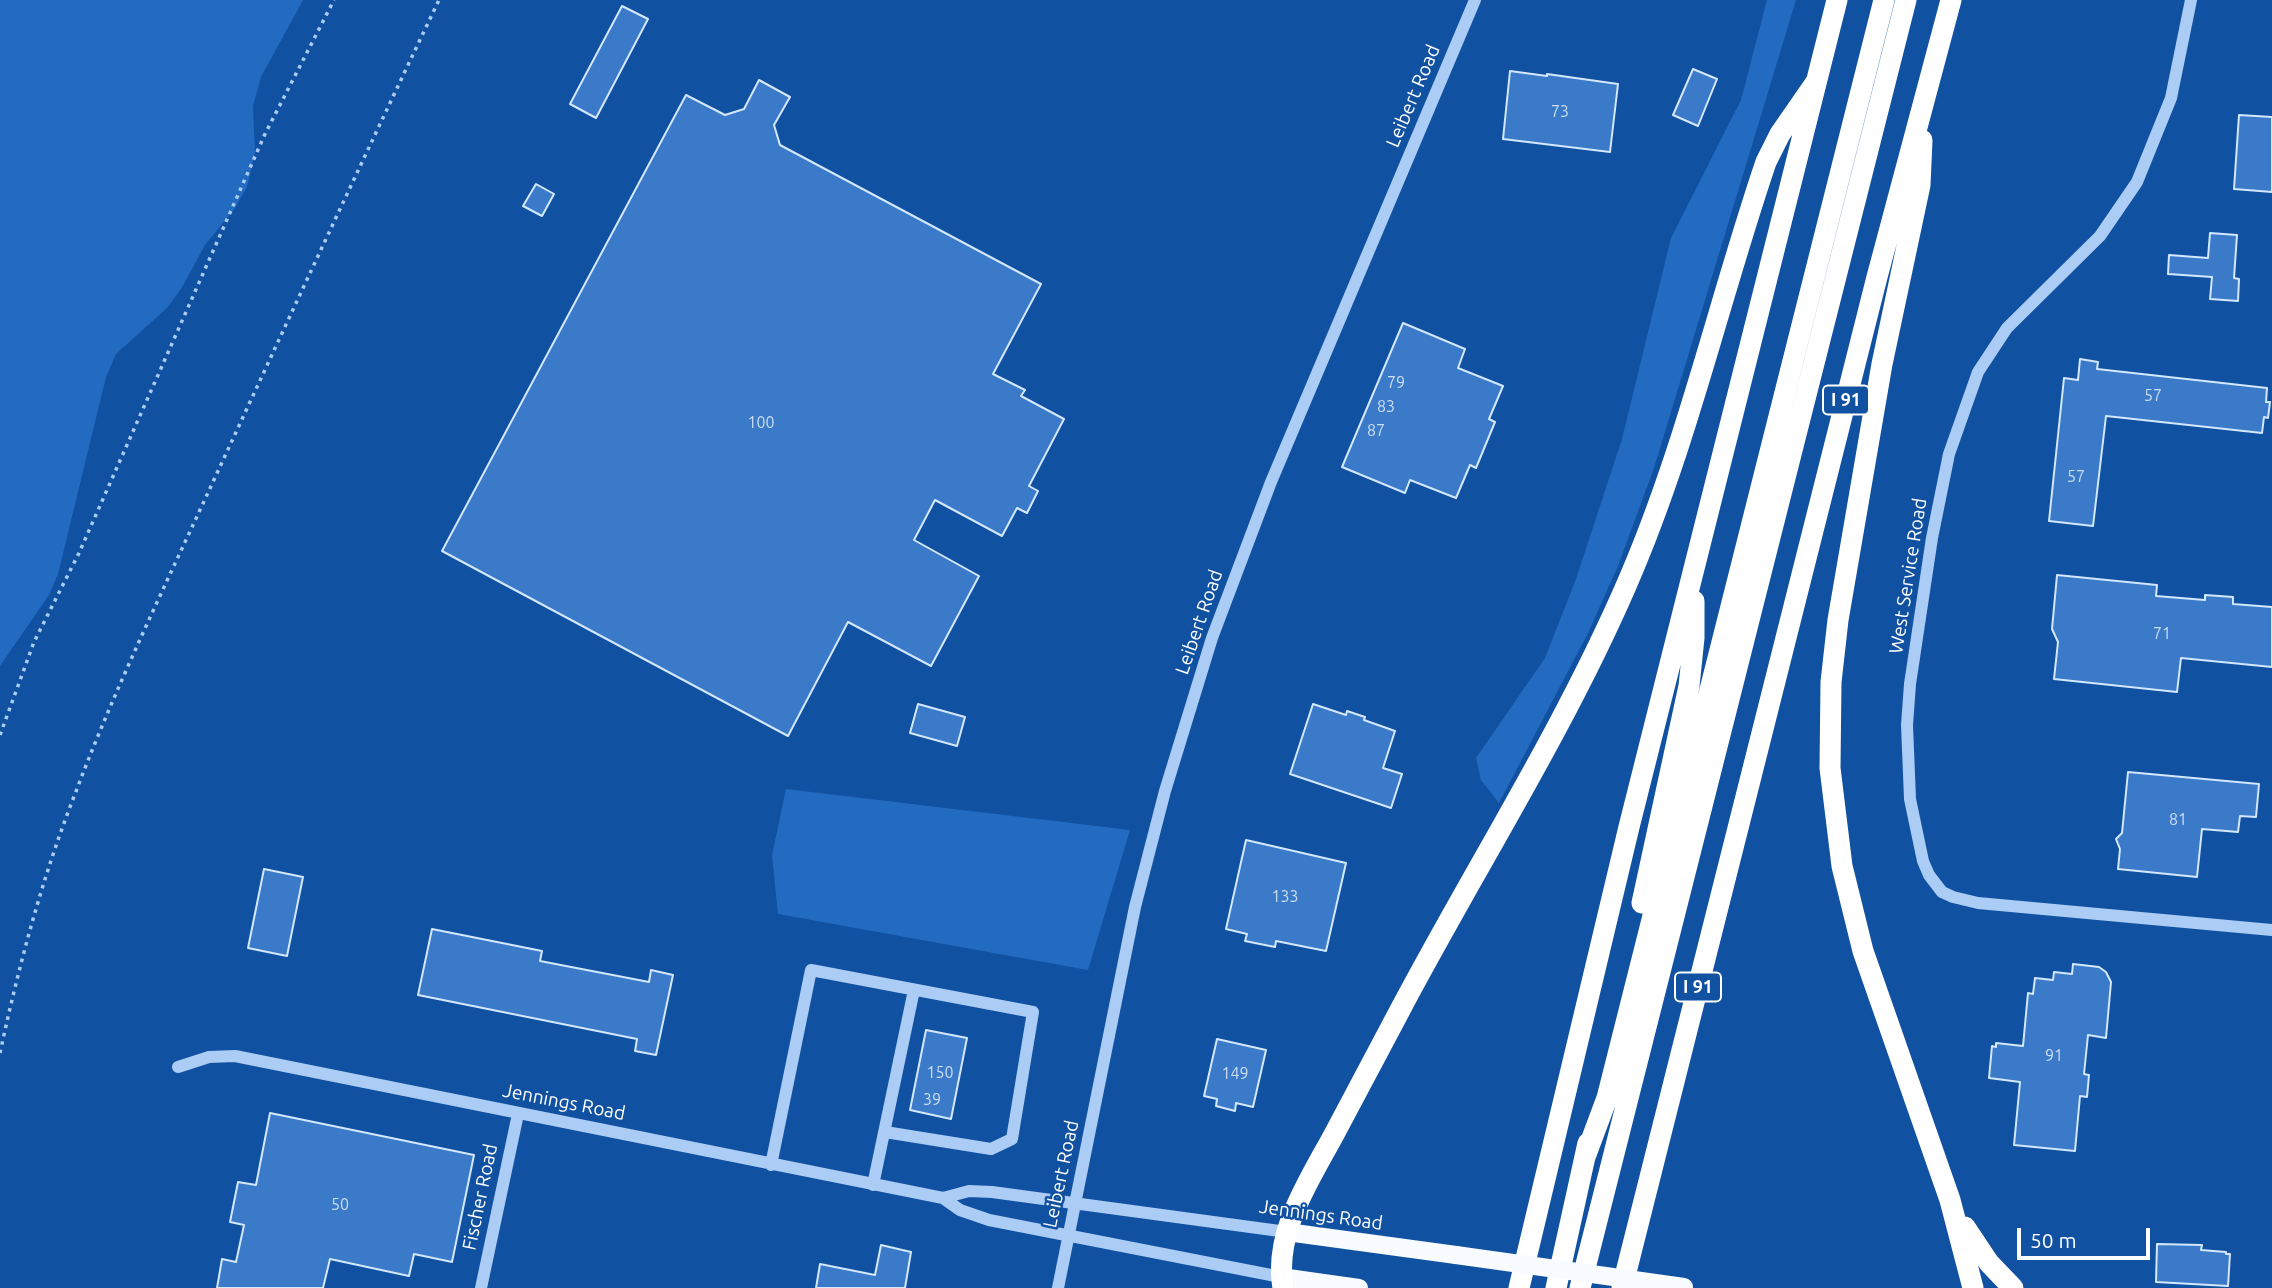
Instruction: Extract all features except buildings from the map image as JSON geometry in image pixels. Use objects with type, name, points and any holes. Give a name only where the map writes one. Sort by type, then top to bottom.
[{"type":"highway","points":[[1519,1288],[1693,571],[1837,0]]},
{"type":"highway","points":[[1585,1157],[1607,1098],[1884,0]]},
{"type":"highway","points":[[1580,1288],[1821,327],[1906,0]]},
{"type":"highway","name":"I 91","points":[[1622,1288],[1877,277],[1951,0]]},
{"type":"highway","points":[[1282,1283],[1280,1263],[1295,1209],[1404,1003],[1538,761],[1613,615],[1646,537],[1672,465],[1766,162],[1780,134],[1816,82]]},
{"type":"highway","points":[[1920,115],[1920,184],[1870,429],[1838,620],[1831,682],[1830,768],[1842,866],[1863,951],[1950,1200],[1973,1288]]},
{"type":"highway","points":[[1556,1288],[1689,687],[1694,638],[1693,571]]},
{"type":"highway","points":[[1950,1200],[1982,1253],[2013,1288]]},
{"type":"main road","name":"Jennings Road","points":[[1287,1232],[1689,1287]]},
{"type":"main road","name":"Jennings Road","points":[[1282,1283],[1359,1288]]},
{"type":"street","name":"Leibert Road","points":[[1058,1288],[1145,866],[1212,638],[1283,451],[1475,0]]},
{"type":"street","name":"West Service Road","points":[[2191,0],[2171,98],[2137,182],[2100,236],[2007,328],[1978,372],[1949,454],[1932,538],[1910,684],[1907,725],[1910,799],[1928,876],[1942,892],[1953,897],[1988,904],[2272,930]]},
{"type":"street","points":[[771,1166],[811,970],[1033,1012],[1012,1139],[991,1149],[885,1132]]},
{"type":"street","points":[[873,1185],[914,990]]},
{"type":"street","name":"Jennings Road","points":[[178,1067],[209,1057],[235,1056],[943,1199],[977,1217],[1282,1283]]},
{"type":"street","name":"Fischer Road","points":[[481,1288],[518,1114]]},
{"type":"street","name":"Jennings Road","points":[[943,1199],[959,1193],[980,1191],[1287,1232]]},
{"type":"path","points":[[0,735],[34,642],[79,553],[265,134],[334,0]]},
{"type":"path","points":[[0,1053],[37,903],[75,794],[135,652],[307,276],[439,0]]},
{"type":"shaded area","points":[[0,0],[303,0],[261,77],[253,106],[255,153],[247,187],[235,208],[205,245],[181,289],[167,308],[116,354],[106,377],[58,574],[49,595],[0,666]]},
{"type":"shaded area","points":[[1767,0],[1796,0],[1654,468],[1618,566],[1588,633],[1499,803],[1481,780],[1476,758],[1545,658],[1576,579],[1622,439],[1671,238],[1741,100]]},
{"type":"shaded area","points":[[786,789],[1130,830],[1088,970],[778,914],[772,855]]}]
